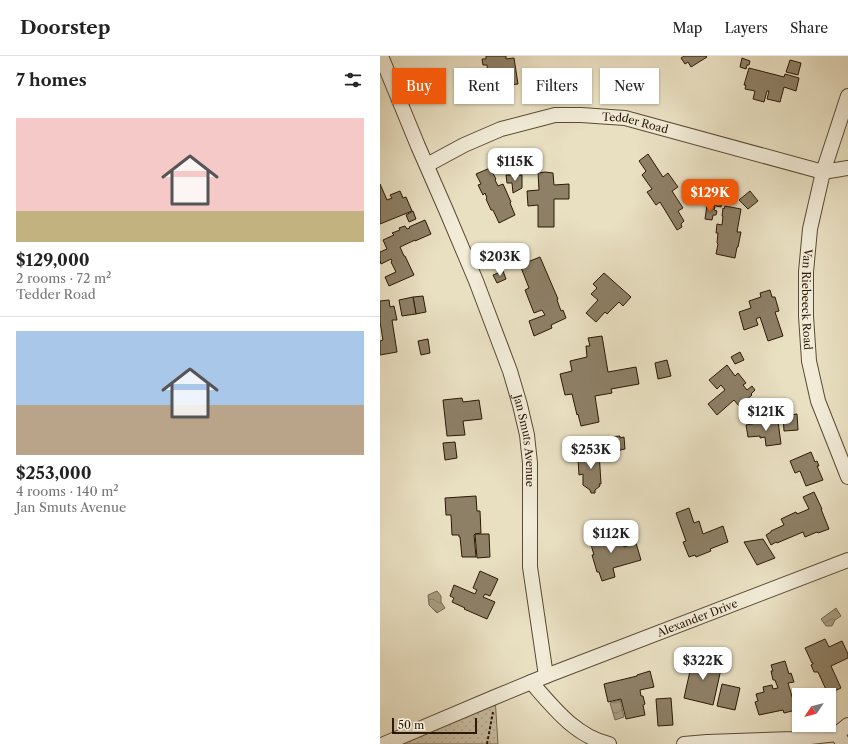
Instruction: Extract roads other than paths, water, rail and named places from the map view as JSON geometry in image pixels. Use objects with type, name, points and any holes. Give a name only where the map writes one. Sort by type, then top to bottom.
[{"type":"street","name":"Jan Smuts Avenue","points":[[381,56],[473,274],[505,358],[518,398],[527,435],[530,463],[530,567],[546,676]]},
{"type":"street","name":"Van Riebeeck Road","points":[[848,96],[823,172],[810,229],[806,272],[806,316],[809,361],[818,401],[848,478]]},
{"type":"street","name":"Tedder Road","points":[[427,165],[464,145],[501,129],[554,115],[581,114],[625,118],[823,172],[848,168]]},
{"type":"street","name":"Alexander Drive","points":[[546,676],[848,560]]},
{"type":"street","points":[[384,744],[546,676]]},
{"type":"street","points":[[531,682],[574,727],[596,740],[609,744]]},
{"type":"street","points":[[684,744],[793,739],[840,739],[848,725]]},
{"type":"water","points":[[437,591],[441,596],[441,602],[445,608],[437,613],[429,605],[428,595]]},
{"type":"water","points":[[836,608],[841,616],[835,620],[832,626],[826,626],[821,619]]},
{"type":"water","points":[[620,700],[624,717],[615,720],[610,703]]}]
